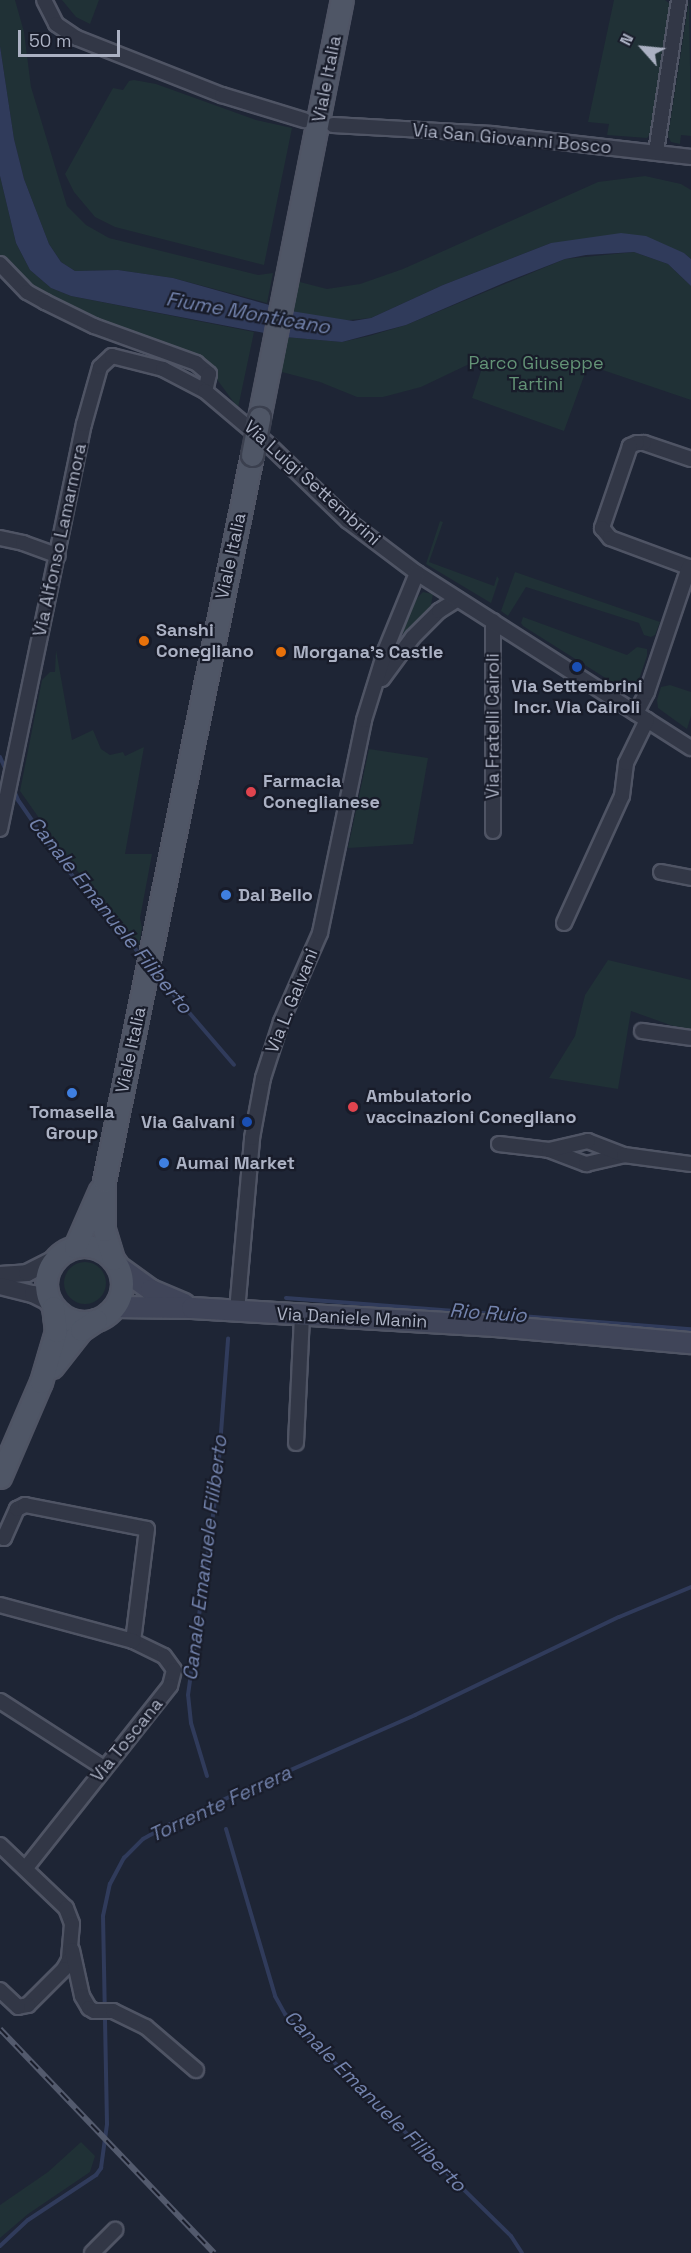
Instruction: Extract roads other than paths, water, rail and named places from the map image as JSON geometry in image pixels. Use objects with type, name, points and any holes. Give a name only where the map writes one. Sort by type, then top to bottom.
[{"type":"main road","name":"Viale Italia","points":[[116,1262],[104,1230],[104,1181],[342,0]]},
{"type":"main road","name":"Viale Italia","points":[[75,1247],[104,1181]]},
{"type":"main road","points":[[0,1477],[41,1382],[56,1331],[46,1282],[55,1259],[75,1247],[96,1247],[116,1262],[123,1285],[115,1307],[81,1330],[65,1347],[41,1382]]},
{"type":"main road","name":"Via Daniele Manin","points":[[116,1262],[151,1290],[192,1308]]},
{"type":"main road","points":[[52,1305],[72,1321],[83,1323],[96,1320]]},
{"type":"main road","name":"Via Daniele Manin","points":[[115,1307],[192,1308],[495,1326],[691,1343]]},
{"type":"street","points":[[44,0],[56,24],[77,38],[222,95],[304,120]]},
{"type":"street","points":[[656,152],[679,0]]},
{"type":"street","name":"Via San Giovanni Bosco","points":[[333,125],[492,134],[691,157]]},
{"type":"street","points":[[0,264],[27,292],[45,302],[94,326],[196,363],[209,374],[205,391]]},
{"type":"street","name":"Via Alfonso Lamarmora","points":[[0,829],[87,414],[94,386],[104,362],[117,356],[138,361],[163,369],[205,391]]},
{"type":"street","name":"Via Luigi Settembrini","points":[[205,391],[262,439],[348,521],[417,573],[691,748]]},
{"type":"street","points":[[564,923],[622,796],[628,757],[642,716],[647,692],[690,567],[610,538],[602,528],[630,446],[637,442],[644,443],[691,459]]},
{"type":"street","points":[[0,538],[23,543],[58,556]]},
{"type":"street","name":"Via L. Galvani","points":[[237,1311],[252,1138],[263,1078],[281,1022],[320,933],[354,759],[386,649],[417,573]]},
{"type":"street","points":[[372,694],[413,637],[439,611],[458,599]]},
{"type":"street","name":"Via Fratelli Cairoli","points":[[493,621],[493,831]]},
{"type":"street","points":[[661,872],[691,878]]},
{"type":"street","points":[[642,1031],[691,1038]]},
{"type":"street","points":[[549,1150],[588,1141],[624,1155],[691,1164]]},
{"type":"street","points":[[499,1144],[549,1150],[586,1164],[624,1155]]},
{"type":"street","points":[[0,1275],[27,1273],[55,1259]]},
{"type":"street","points":[[0,1286],[33,1294],[52,1305]]},
{"type":"street","points":[[296,1443],[302,1315]]},
{"type":"street","points":[[0,1605],[133,1641],[147,1529],[25,1505],[17,1509],[1,1540]]},
{"type":"street","name":"Via Toscana","points":[[25,1869],[170,1686],[174,1670],[164,1656],[133,1641]]},
{"type":"street","points":[[0,1701],[104,1768]]},
{"type":"street","points":[[0,1845],[66,1908],[70,1916],[72,1950],[85,2003],[94,2011],[113,2012],[146,2027],[196,2070]]},
{"type":"street","points":[[0,1990],[18,2007],[28,2005],[64,1969],[72,1950]]},
{"type":"street","points":[[92,2253],[115,2230]]},
{"type":"water","name":"Fiume Monticano","points":[[0,46],[14,139],[24,179],[49,244],[61,262],[75,271],[118,270],[173,278],[291,311],[353,321],[371,318],[443,285],[551,243],[621,233],[646,236],[684,253],[691,259],[691,286],[668,264],[634,252],[586,255],[565,259],[406,325],[342,342],[285,337],[71,296],[51,288],[30,270],[16,243],[0,176]]},
{"type":"waterway","name":"Canale Emanuele Filiberto","points":[[0,757],[7,773]]},
{"type":"waterway","name":"Canale Emanuele Filiberto","points":[[13,788],[18,800],[60,861],[143,958]]},
{"type":"waterway","name":"Canale Emanuele Filiberto","points":[[155,973],[234,1065]]},
{"type":"waterway","name":"Rio Ruio","points":[[286,1298],[691,1329]]},
{"type":"waterway","name":"Canale Emanuele Filiberto","points":[[207,1776],[191,1723],[188,1695],[217,1486],[228,1338]]},
{"type":"waterway","name":"Torrente Ferrera","points":[[0,2246],[28,2220],[96,2175],[101,2168],[107,2124],[103,1916],[110,1884],[124,1858],[143,1839],[175,1821],[415,1715],[619,1617],[691,1587]]},
{"type":"waterway","name":"Canale Emanuele Filiberto","points":[[226,1829],[275,1996],[285,2014],[511,2236],[522,2253]]},
{"type":"railway","points":[[0,2029],[214,2253]]},
{"type":"place","name":"Sanshi Conegliano","points":[[144,641]]},
{"type":"place","name":"Morgana's Castle","points":[[281,652]]},
{"type":"place","name":"Via Settembrini Incr. Via Cairoli","points":[[577,667]]},
{"type":"place","name":"Farmacia Coneglianese","points":[[251,792]]},
{"type":"place","name":"Dal Bello","points":[[226,895]]},
{"type":"place","name":"Tomasella Group","points":[[72,1093]]},
{"type":"place","name":"Ambulatorio vaccinazioni Conegliano","points":[[353,1107]]},
{"type":"place","name":"Via Galvani","points":[[247,1122]]},
{"type":"place","name":"Aumai Market","points":[[164,1163]]},
{"type":"park label","name":"Parco Giuseppe Tartini","points":[[536,374]]}]
